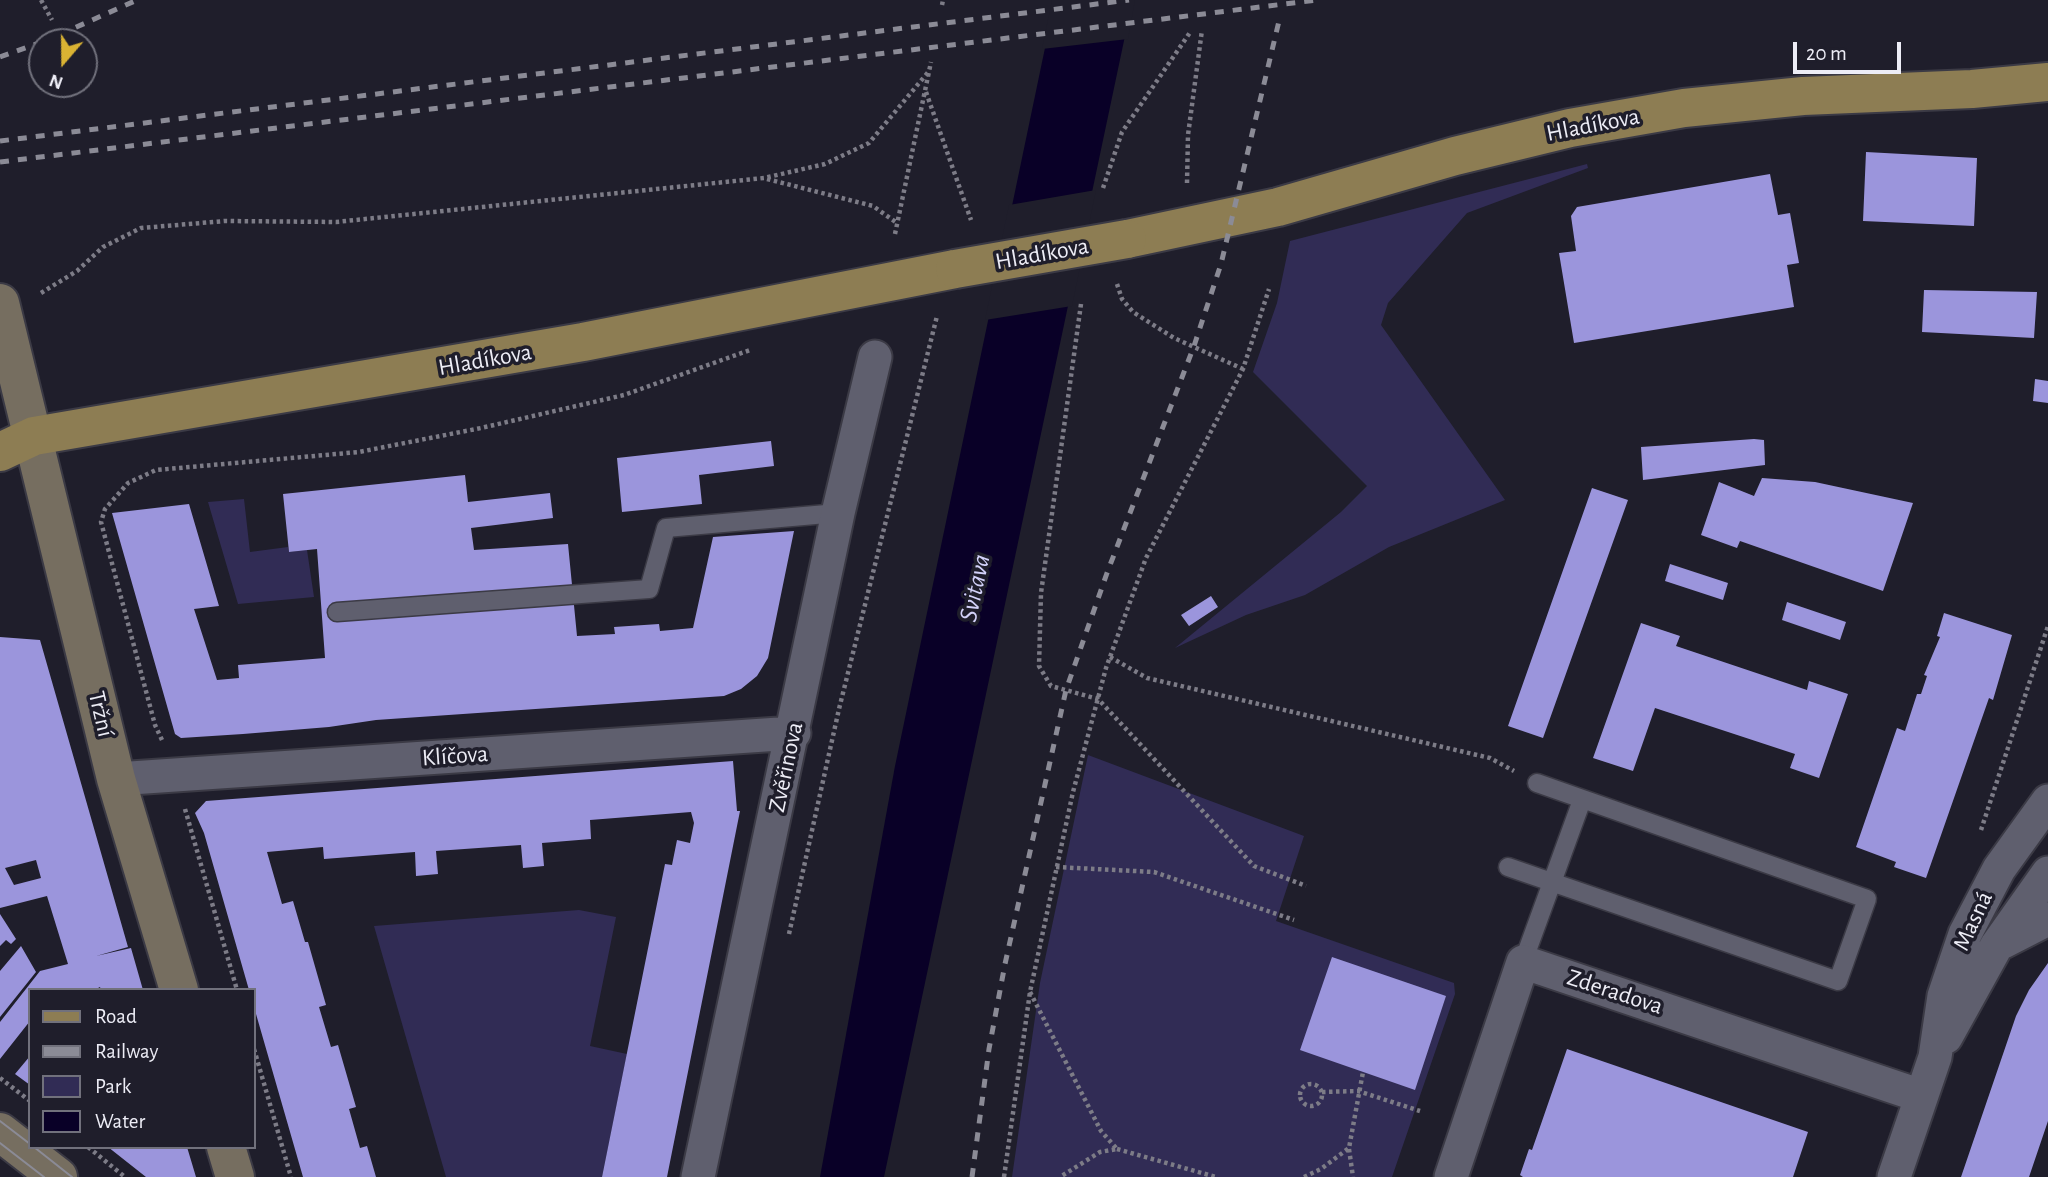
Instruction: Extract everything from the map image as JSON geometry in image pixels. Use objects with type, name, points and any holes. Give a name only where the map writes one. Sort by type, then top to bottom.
[{"type":"main road","name":"Hladíkova","points":[[0,452],[17,433],[556,347],[955,269],[1245,216],[1455,156],[1570,128],[1671,110],[1779,98],[1972,89],[2048,82]]},
{"type":"street","name":"Tržní","points":[[0,303],[17,433],[178,988]]},
{"type":"street","name":"Zvěřinova","points":[[698,1177],[794,733],[838,513],[875,357]]},
{"type":"street","name":"Klíčova","points":[[116,779],[794,733]]},
{"type":"street","name":"Masná","points":[[1894,1177],[1935,1057],[1944,996],[1965,934],[1999,869],[2048,801]]},
{"type":"street","name":"Masná","points":[[1935,1057],[1997,945],[2048,873]]},
{"type":"street","points":[[1997,945],[2048,919]]},
{"type":"street","points":[[1451,1177],[1523,961]]},
{"type":"street","name":"Zderadova","points":[[1523,961],[1922,1096]]},
{"type":"street","points":[[0,1132],[58,1177]]},
{"type":"street","points":[[227,1149],[234,1177]]},
{"type":"lane","points":[[337,612],[649,589],[666,528],[838,513]]},
{"type":"lane","points":[[1508,867],[1838,981],[1867,899],[1537,783]]},
{"type":"lane","points":[[1523,961],[1582,800]]},
{"type":"path","points":[[41,0],[52,20]]},
{"type":"path","points":[[1187,183],[1188,135],[1202,30]]},
{"type":"path","points":[[1103,188],[1110,160],[1122,132],[1191,31]]},
{"type":"path","points":[[895,234],[932,62]]},
{"type":"path","points":[[41,293],[77,271],[103,247],[141,228],[225,221],[336,222],[764,178],[825,164],[869,143],[930,70]]},
{"type":"path","points":[[925,91],[971,220]]},
{"type":"path","points":[[764,178],[873,206],[897,223]]},
{"type":"path","points":[[1117,284],[1122,299],[1133,312],[1174,338],[1243,369]]},
{"type":"path","points":[[1004,1177],[1030,992],[1056,867],[1110,657],[1146,558],[1243,369],[1269,289]]},
{"type":"path","points":[[1081,304],[1041,593],[1039,666],[1051,686],[1098,699],[1254,866],[1306,886]]},
{"type":"path","points":[[788,937],[839,709],[937,316]]},
{"type":"path","points":[[236,988],[184,811],[188,803],[179,775],[155,725],[101,522],[104,509],[128,484],[156,470],[359,452],[481,428],[624,395],[755,349]]},
{"type":"path","points":[[1978,842],[2048,626]]},
{"type":"path","points":[[1110,657],[1147,678],[1490,758],[1537,783]]},
{"type":"path","points":[[1056,867],[1154,872],[1294,920]]},
{"type":"path","points":[[1030,992],[1101,1131],[1116,1149]]},
{"type":"path","points":[[256,1056],[291,1177]]},
{"type":"path","points":[[1353,1177],[1349,1148],[1363,1072]]},
{"type":"path","points":[[0,1078],[28,1099]]},
{"type":"path","points":[[1311,1083],[1318,1086],[1322,1092],[1321,1100],[1316,1105],[1310,1106],[1301,1100],[1300,1092],[1304,1086],[1311,1083]]},
{"type":"path","points":[[1322,1092],[1358,1091],[1420,1111]]},
{"type":"path","points":[[1304,1177],[1321,1169],[1349,1148]]},
{"type":"path","points":[[90,1149],[125,1177]]},
{"type":"path","points":[[1060,1177],[1100,1152],[1116,1149],[1216,1177]]},
{"type":"green space","points":[[1587,164],[1588,168],[1467,213],[1388,303],[1381,325],[1505,500],[1389,547],[1305,595],[1246,615],[1175,648],[1341,512],[1367,486],[1253,372],[1277,303],[1290,241]]},
{"type":"green space","points":[[244,499],[250,552],[288,547],[289,552],[307,550],[314,597],[238,604],[208,502]]},
{"type":"green space","points":[[1088,755],[1304,836],[1276,921],[1454,983],[1455,994],[1392,1177],[1012,1177],[1040,983]]},
{"type":"green space","points":[[579,910],[616,917],[590,1046],[627,1054],[602,1177],[446,1177],[374,926]]},
{"type":"water","name":"Svitava","points":[[1055,0],[1125,36],[884,1177],[820,1177],[895,766]]},
{"type":"pier","points":[[1052,0],[1135,0],[1128,39],[1042,49]]},
{"type":"pier","points":[[1096,190],[1072,306],[985,320],[1009,205]]},
{"type":"building","points":[[1866,152],[1977,158],[1974,226],[1863,221]]},
{"type":"building","points":[[1770,174],[1778,215],[1790,213],[1799,263],[1787,265],[1794,307],[1574,343],[1559,253],[1576,251],[1571,216],[1577,207]]},
{"type":"building","points":[[1924,290],[2037,292],[2034,338],[1922,332]]},
{"type":"building","points":[[2035,379],[2048,381],[2048,403],[2033,401]]},
{"type":"building","points":[[1764,440],[1765,465],[1643,480],[1641,447]]},
{"type":"building","points":[[771,441],[774,466],[699,475],[702,504],[622,512],[617,458]]},
{"type":"building","points":[[465,475],[468,502],[550,493],[553,518],[471,528],[474,550],[568,544],[577,636],[615,634],[614,627],[659,624],[660,631],[693,628],[713,537],[794,531],[768,658],[757,676],[741,689],[724,696],[376,720],[243,734],[181,738],[175,734],[112,513],[189,504],[219,606],[194,609],[217,680],[239,678],[238,665],[325,658],[317,549],[289,552],[283,494]]},
{"type":"building","points":[[1762,478],[1815,482],[1913,503],[1883,591],[1740,541],[1737,548],[1701,535],[1719,482],[1754,496]]},
{"type":"building","points":[[1592,488],[1628,500],[1543,738],[1508,726]]},
{"type":"building","points":[[1670,564],[1728,583],[1723,600],[1665,581]]},
{"type":"building","points":[[1211,596],[1218,607],[1189,626],[1181,615]]},
{"type":"building","points":[[1787,602],[1846,622],[1840,640],[1782,620]]},
{"type":"building","points":[[1944,613],[2012,635],[1993,700],[1989,698],[1926,878],[1894,867],[1896,862],[1856,847],[1897,728],[1905,731],[1917,694],[1921,694],[1927,676],[1924,675],[1940,637],[1937,636]]},
{"type":"building","points":[[1641,623],[1680,636],[1676,646],[1807,690],[1809,681],[1848,694],[1819,778],[1790,768],[1795,754],[1655,708],[1633,771],[1593,758]]},
{"type":"building","points":[[0,637],[40,640],[128,947],[96,956],[131,948],[142,988],[28,988],[28,1024],[0,1059],[0,1022],[40,971],[68,964],[47,896],[0,908]],"holes":[[[36,860],[41,878],[14,885],[5,868]]]},
{"type":"building","points":[[733,761],[737,811],[740,811],[667,1177],[602,1177],[665,864],[672,865],[677,840],[690,843],[694,823],[691,812],[590,820],[591,839],[542,843],[544,866],[523,868],[521,845],[436,851],[438,874],[416,876],[415,852],[324,859],[323,847],[267,852],[282,904],[293,901],[305,942],[308,942],[326,1005],[319,1007],[331,1047],[338,1045],[356,1107],[349,1109],[360,1148],[367,1146],[376,1177],[303,1177],[256,1014],[256,988],[248,988],[204,833],[195,813],[206,801]]},
{"type":"building","points":[[0,914],[16,939],[11,944],[6,940],[0,946]]},
{"type":"building","points":[[21,946],[36,972],[0,1017],[0,971]]},
{"type":"building","points":[[1332,957],[1446,996],[1415,1090],[1300,1050]]},
{"type":"building","points":[[2048,963],[2048,1121],[2029,1177],[1961,1177],[2016,1016],[2029,990]]},
{"type":"building","points":[[1567,1049],[1808,1132],[1793,1177],[1523,1177],[1520,1175],[1529,1149],[1532,1150]]},
{"type":"building","points":[[28,1058],[28,1084],[15,1074]]},
{"type":"building","points":[[111,1149],[188,1149],[196,1177],[146,1177]]},
{"type":"tram line","points":[[0,1121],[28,1142]]},
{"type":"tram line","points":[[0,1143],[44,1177]]},
{"type":"tram line","points":[[37,1149],[72,1177]]},
{"type":"railway","points":[[74,28],[137,0]]},
{"type":"railway","points":[[0,141],[1129,0]]},
{"type":"railway","points":[[0,162],[1317,0]]},
{"type":"railway","points":[[972,1177],[989,1049],[1005,964],[1066,690],[1107,573],[1194,346],[1221,264],[1279,21]]},
{"type":"railway","points":[[0,57],[28,47]]}]
